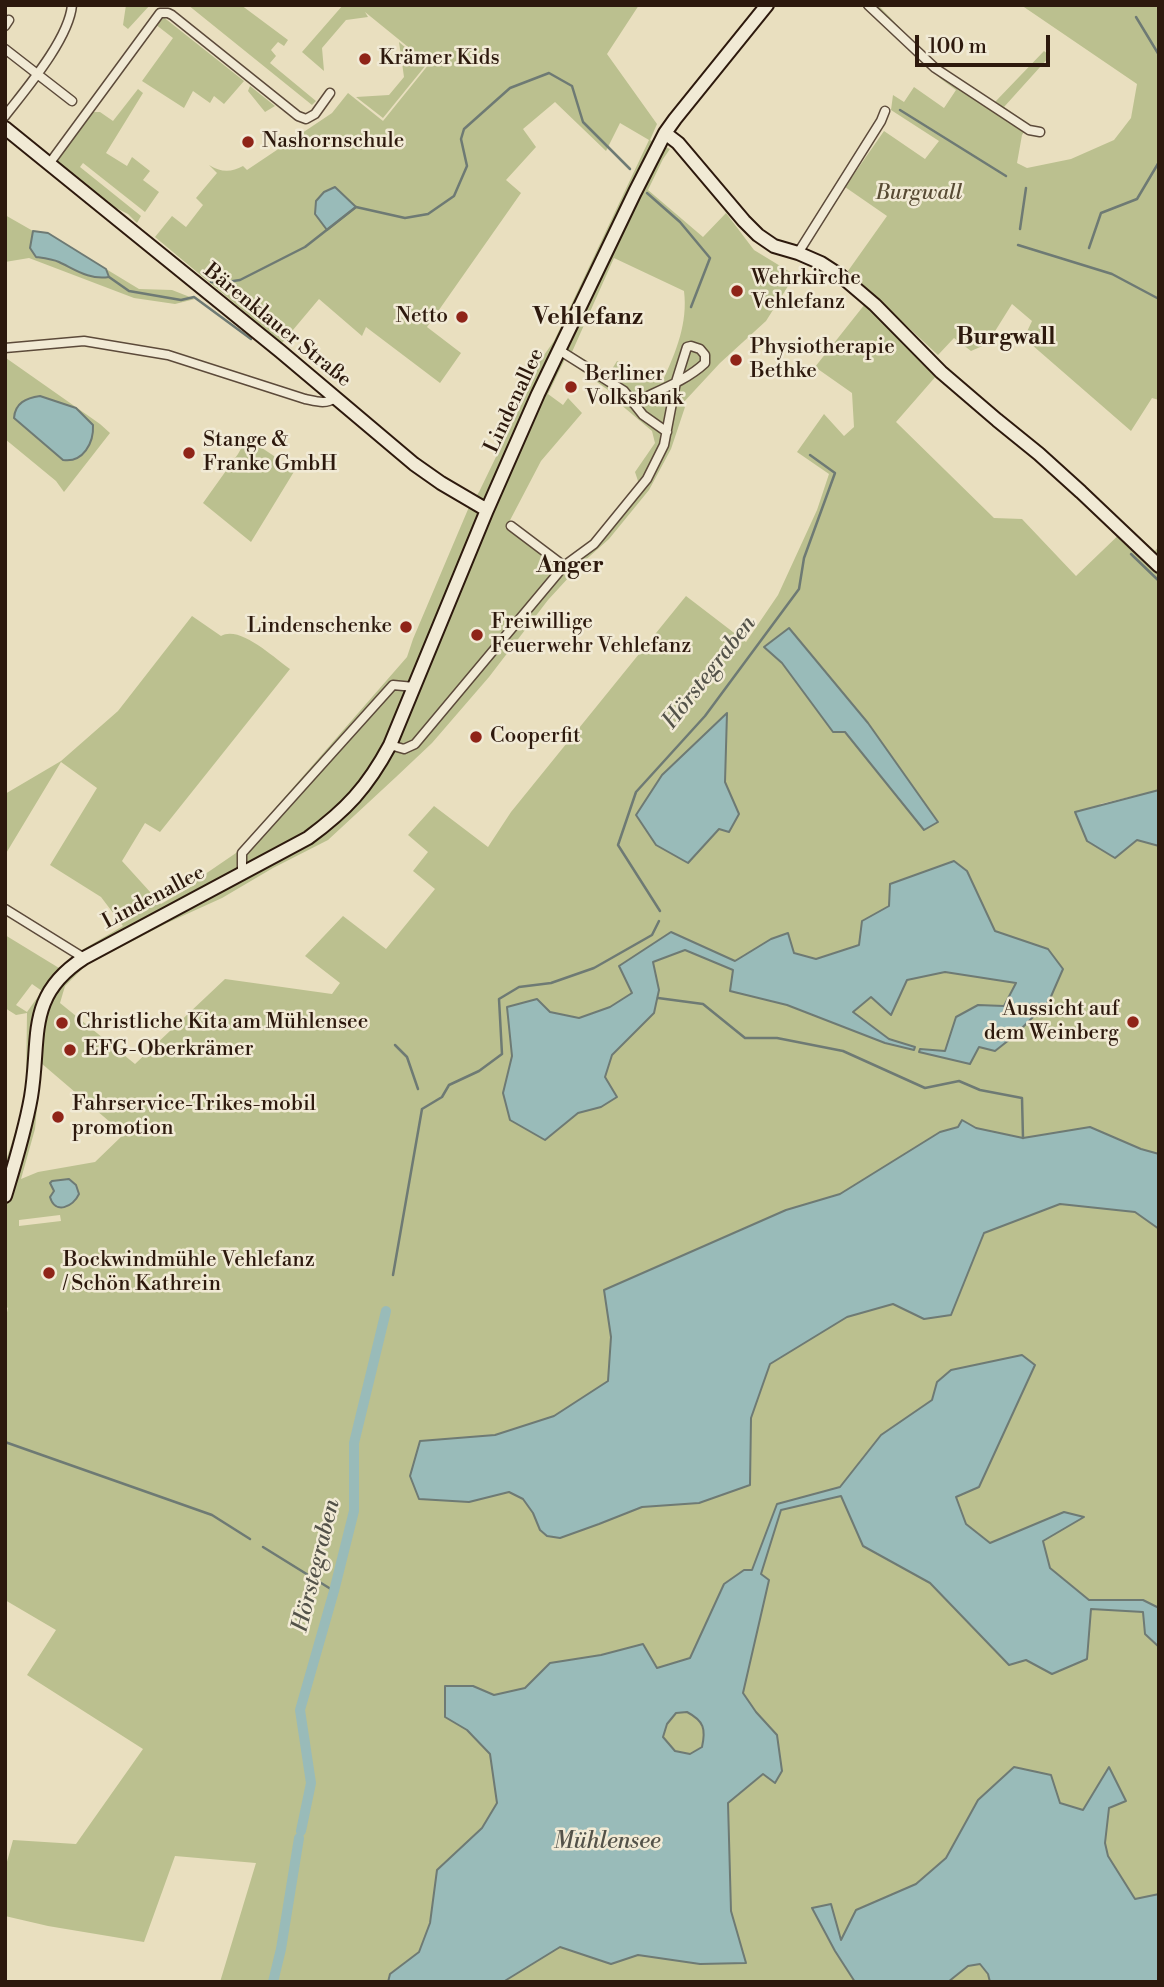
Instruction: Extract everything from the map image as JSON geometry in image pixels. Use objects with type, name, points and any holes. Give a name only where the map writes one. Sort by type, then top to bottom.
[{"type":"main road","name":"Lindenallee","points":[[5,1196],[24,1134],[32,1088],[39,1014],[46,997],[60,977],[84,958],[308,838],[335,818],[375,772],[390,745],[487,510],[559,350],[665,133],[767,5]]},
{"type":"main road","name":"Bärenklauer Straße","points":[[5,128],[280,351],[414,464],[487,510]]},
{"type":"main road","points":[[665,133],[678,143],[758,235],[774,246],[821,263],[874,305],[941,372],[1039,454],[1159,566]]},
{"type":"street","points":[[5,116],[60,39],[72,5]]},
{"type":"street","points":[[868,5],[935,68],[1029,130],[1040,132]]},
{"type":"street","points":[[49,163],[160,13],[172,15],[298,116],[306,119],[315,114],[330,93]]},
{"type":"street","points":[[5,50],[72,101]]},
{"type":"street","points":[[798,253],[885,111]]},
{"type":"street","points":[[5,348],[84,341],[168,355],[305,399],[320,402],[335,398]]},
{"type":"street","points":[[390,745],[404,749],[415,744],[564,566],[594,544],[647,479],[664,444],[676,382],[687,347],[700,349],[705,355],[705,363],[676,382],[633,403]]},
{"type":"street","points":[[559,350],[624,391],[643,415],[667,432]]},
{"type":"street","points":[[511,526],[564,566]]},
{"type":"street","points":[[242,873],[242,853],[365,715],[393,685],[414,687]]},
{"type":"street","points":[[5,909],[84,958]]},
{"type":"green space","points":[[126,5],[150,5],[128,29],[123,25]]},
{"type":"green space","points":[[188,5],[241,5],[288,40],[284,46],[278,42],[271,50],[276,56],[270,63],[316,101],[312,105]]},
{"type":"green space","points":[[343,5],[639,5],[607,54],[657,124],[650,140],[670,149],[648,190],[703,237],[726,213],[754,250],[795,275],[766,321],[720,363],[682,404],[685,407],[671,449],[649,490],[609,539],[581,564],[548,600],[489,677],[432,743],[328,840],[222,898],[85,966],[65,986],[60,1003],[135,1064],[225,979],[332,994],[340,983],[305,956],[343,916],[386,949],[435,889],[413,871],[428,852],[408,835],[434,806],[488,847],[511,812],[686,596],[746,642],[778,595],[817,510],[829,474],[797,452],[824,414],[844,436],[854,427],[852,393],[815,367],[865,304],[937,375],[896,422],[994,518],[1022,519],[1076,576],[1128,526],[1155,551],[1159,546],[1159,790],[1100,804],[1137,840],[1159,846],[1159,1154],[1090,1127],[1023,1138],[976,1128],[958,1127],[940,1132],[840,1194],[786,1210],[604,1290],[611,1337],[608,1381],[554,1416],[495,1435],[420,1441],[469,1502],[509,1492],[523,1499],[533,1513],[540,1531],[547,1536],[559,1538],[642,1506],[699,1503],[751,1463],[751,1418],[770,1364],[847,1317],[893,1304],[924,1319],[951,1315],[984,1232],[1060,1204],[1135,1212],[1159,1229],[1159,1608],[1143,1600],[1089,1600],[1050,1568],[1043,1541],[1083,1517],[1064,1512],[990,1543],[966,1524],[956,1497],[937,1383],[933,1399],[881,1435],[840,1487],[777,1504],[752,1570],[724,1584],[690,1658],[657,1668],[643,1644],[601,1655],[550,1663],[525,1688],[494,1695],[473,1686],[445,1717],[467,1730],[491,1754],[497,1803],[482,1828],[437,1870],[430,1923],[419,1952],[390,1974],[388,1982],[220,1982],[256,1863],[175,1856],[144,1942],[5,1916],[5,1869],[13,1840],[76,1844],[143,1749],[27,1675],[56,1630],[5,1600],[5,1321],[8,1308],[5,1306],[5,1164],[20,1117],[26,1085],[27,1013],[16,1015],[5,1008],[5,935],[59,968],[82,950],[123,926],[101,897],[50,865],[97,788],[61,762],[5,855],[5,794],[61,761],[118,711],[192,616],[221,636],[238,635],[247,639],[290,669],[160,832],[145,823],[122,861],[161,904],[196,884],[195,881],[236,853],[407,657],[469,507],[479,492],[524,399],[517,393],[554,341],[649,140],[620,123],[606,151],[555,102],[523,129],[536,147],[506,180],[521,193],[427,327],[461,353],[440,383],[366,327],[362,336],[319,299],[282,343],[155,237],[172,216],[186,227],[203,205],[196,198],[217,173],[209,165],[230,171],[243,166],[247,170],[332,113],[348,93],[383,121],[429,64],[365,12],[368,17],[346,20],[322,48],[324,71],[302,52]],"holes":[[[614,258],[684,291],[685,303],[680,337],[663,380],[617,361],[609,374],[572,352]],[[565,359],[608,390],[613,398],[652,431],[655,443],[635,472],[639,484],[594,539],[558,565],[507,526],[541,461],[582,413],[568,398],[563,405],[548,394]],[[789,628],[868,723],[938,822],[924,829],[845,732],[833,732],[782,663],[765,647]],[[727,713],[725,782],[739,814],[729,832],[719,829],[688,863]],[[967,871],[995,931],[1048,949],[969,1064],[919,1051],[945,1051],[978,1005],[1004,1006],[1017,983],[945,972],[907,979],[871,997],[852,1012],[889,1039],[915,1047],[914,1050],[787,1005],[731,991],[734,970],[685,950],[653,961],[659,990],[654,1013],[612,1055],[605,1077],[601,1107],[578,1113],[545,1139],[510,1120],[503,1093],[512,1056],[507,1007],[550,1012],[579,1019],[610,1007],[633,993],[671,932],[735,961],[771,939],[788,934],[794,953],[816,959],[859,945],[862,921]],[[32,984],[42,991],[27,1012],[16,1005]],[[41,1063],[124,1134],[95,1162],[38,1172],[21,1179],[35,1129]],[[60,1215],[61,1221],[19,1226],[19,1220]]]},
{"type":"green space","points":[[861,5],[878,5],[936,65],[995,102],[1044,51],[1050,56],[1004,107],[1029,124],[1022,135],[1017,163],[1027,168],[1071,159],[1114,140],[1131,118],[1137,84],[1021,5],[1159,5],[1159,400],[1152,398],[1131,431],[1024,338],[1032,321],[1012,304],[987,344],[971,351],[954,338],[938,355],[848,271],[887,216],[845,187],[884,131],[925,159],[939,141],[891,110],[893,95],[904,102],[914,87],[944,108],[956,90]]},
{"type":"green space","points":[[162,16],[244,81],[224,104],[214,96],[210,103],[193,91],[184,108],[142,81],[173,38],[155,24]]},
{"type":"green space","points":[[399,42],[426,65],[383,118],[356,97],[389,95],[404,77]]},
{"type":"green space","points":[[250,86],[275,106],[265,112],[248,91]]},
{"type":"green space","points":[[138,89],[143,93],[106,153],[127,166],[132,157],[150,171],[143,180],[159,192],[145,212],[83,163],[80,167],[141,216],[137,223],[128,214],[110,205],[56,160],[90,112],[100,112],[113,121]]},
{"type":"green space","points":[[5,215],[33,231],[30,248],[36,257],[56,261],[95,277],[108,277],[106,269],[139,289],[172,290],[195,299],[175,304],[134,298],[29,258],[5,262]]},
{"type":"green space","points":[[6,358],[110,433],[64,492],[56,481],[5,439]]},
{"type":"green space","points":[[247,438],[295,470],[251,542],[203,503]]},
{"type":"green space","points":[[841,1496],[863,1546],[930,1583],[1009,1665],[1026,1660],[1052,1674],[1087,1659],[1091,1609],[1143,1612],[1145,1634],[1159,1647],[1159,1894],[1135,1900],[1108,1856],[1105,1843],[1109,1808],[1108,1768],[1083,1810],[1060,1803],[978,1800],[946,1858],[916,1884],[856,1910],[841,1941],[813,1908],[826,1936],[855,1982],[503,1982],[560,1947],[611,1964],[638,1955],[700,1964],[746,1963],[731,1911],[728,1803],[764,1774],[756,1712],[743,1693],[769,1580],[761,1574],[781,1510]]},
{"type":"green space","points":[[687,1712],[700,1722],[704,1735],[702,1747],[690,1754],[675,1751],[663,1737],[667,1724],[676,1713]]},
{"type":"green space","points":[[980,1964],[988,1974],[990,1982],[948,1982],[968,1966]]},
{"type":"water","points":[[335,187],[356,207],[327,230],[315,214],[316,201],[324,192]]},
{"type":"water","points":[[33,231],[48,233],[106,269],[109,277],[89,276],[56,261],[36,257],[30,248]]},
{"type":"water","points":[[40,396],[76,408],[93,425],[92,438],[82,455],[63,460],[14,418],[22,402]]},
{"type":"water","points":[[789,628],[868,723],[938,822],[924,830],[845,732],[833,732],[782,663],[764,647]]},
{"type":"water","points":[[727,713],[725,782],[739,814],[729,832],[719,829],[688,863],[656,845],[636,815],[662,775]]},
{"type":"water","points":[[1159,790],[1159,846],[1137,840],[1115,858],[1087,841],[1075,812]]},
{"type":"water","points":[[954,861],[967,871],[995,931],[1048,949],[1063,969],[1049,1001],[995,1051],[979,1047],[970,1064],[919,1052],[920,1049],[945,1051],[956,1017],[978,1005],[1004,1006],[1016,983],[945,972],[907,980],[891,1015],[871,997],[853,1012],[889,1039],[915,1047],[914,1050],[885,1043],[787,1005],[730,991],[733,970],[685,950],[653,962],[659,990],[654,1013],[612,1055],[605,1077],[617,1097],[601,1107],[578,1113],[545,1140],[510,1120],[503,1093],[512,1056],[507,1007],[537,999],[550,1012],[579,1018],[610,1007],[632,993],[619,966],[671,932],[735,961],[771,939],[788,933],[794,953],[816,959],[859,945],[862,921],[889,906],[890,884]]},
{"type":"water","points":[[962,1120],[976,1128],[1023,1138],[1090,1127],[1159,1154],[1159,1229],[1135,1212],[1060,1204],[984,1233],[951,1315],[924,1319],[893,1304],[847,1317],[770,1364],[751,1418],[750,1485],[699,1503],[642,1507],[560,1538],[547,1536],[540,1530],[523,1499],[509,1492],[469,1502],[419,1499],[410,1476],[420,1441],[495,1435],[554,1416],[608,1381],[611,1337],[604,1290],[786,1210],[840,1194],[940,1132],[958,1127]]},
{"type":"water","points":[[69,1179],[76,1185],[79,1194],[69,1205],[56,1206],[50,1197],[54,1191],[50,1183]]},
{"type":"water","name":"Mühlensee","points":[[1022,1355],[1035,1365],[979,1487],[956,1497],[966,1524],[990,1543],[1064,1512],[1084,1517],[1043,1541],[1050,1568],[1089,1600],[1143,1600],[1159,1608],[1159,1647],[1145,1634],[1143,1612],[1091,1609],[1087,1659],[1052,1674],[1026,1660],[1009,1665],[930,1583],[863,1546],[841,1496],[781,1510],[761,1574],[769,1580],[743,1693],[777,1735],[782,1771],[775,1783],[763,1774],[728,1803],[731,1911],[746,1963],[700,1964],[638,1955],[611,1964],[560,1947],[503,1982],[388,1982],[390,1974],[419,1952],[430,1923],[437,1870],[482,1828],[497,1803],[490,1754],[467,1730],[445,1717],[445,1686],[473,1686],[494,1695],[525,1688],[550,1663],[601,1655],[643,1644],[657,1668],[690,1658],[724,1584],[744,1570],[752,1570],[777,1504],[840,1487],[881,1435],[932,1400],[937,1382],[951,1370]],"holes":[[[687,1712],[702,1726],[702,1747],[690,1754],[675,1751],[663,1737],[667,1724],[676,1713]]]},
{"type":"water","points":[[1014,1767],[1051,1775],[1060,1803],[1083,1810],[1109,1767],[1126,1801],[1109,1808],[1105,1843],[1108,1856],[1135,1899],[1159,1894],[1159,1982],[990,1982],[988,1974],[980,1964],[968,1966],[948,1982],[855,1982],[812,1908],[831,1904],[841,1940],[856,1910],[916,1884],[946,1858],[978,1800]]},
{"type":"waterway","points":[[1136,17],[1159,55]]},
{"type":"waterway","points":[[211,282],[240,280],[305,247],[356,207],[405,218],[428,214],[454,196],[467,166],[461,139],[464,129],[510,88],[549,73],[572,86],[583,122],[630,169]]},
{"type":"waterway","points":[[900,110],[1006,176]]},
{"type":"waterway","points":[[1089,248],[1101,213],[1137,199],[1159,162]]},
{"type":"waterway","points":[[1020,229],[1026,188]]},
{"type":"waterway","points":[[647,193],[680,222],[710,258],[691,307]]},
{"type":"waterway","points":[[1018,245],[1112,274],[1159,299]]},
{"type":"waterway","points":[[109,277],[129,291],[181,300],[194,297],[251,339]]},
{"type":"waterway","name":"Hörstegraben","points":[[660,911],[618,845],[636,792],[705,716],[799,589],[804,558],[835,473],[810,455]]},
{"type":"waterway","points":[[1131,554],[1159,581]]},
{"type":"waterway","name":"Hörstegraben","points":[[393,1275],[422,1109],[442,1097],[449,1085],[479,1071],[502,1054],[499,999],[519,987],[551,983],[594,968],[652,935],[659,921]]},
{"type":"waterway","points":[[658,998],[703,1004],[745,1038],[777,1038],[843,1051],[925,1088],[959,1081],[980,1090],[1022,1098],[1023,1138]]},
{"type":"waterway","points":[[395,1045],[407,1057],[418,1089]]},
{"type":"waterway","name":"Hörstegraben","points":[[301,1831],[311,1783],[300,1710],[354,1511],[354,1443],[386,1311]]},
{"type":"waterway","points":[[5,1442],[212,1515],[250,1539]]},
{"type":"waterway","points":[[263,1547],[334,1591]]},
{"type":"waterway","name":"Hörstegraben","points":[[273,1982],[299,1838]]},
{"type":"place","name":"Krämer Kids","points":[[365,59]]},
{"type":"place","name":"Nashornschule","points":[[248,142]]},
{"type":"place","name":"Wehrkirche Vehlefanz","points":[[737,291]]},
{"type":"place","name":"Netto","points":[[462,317]]},
{"type":"place","name":"Physiotherapie Bethke","points":[[736,360]]},
{"type":"place","name":"Berliner Volksbank","points":[[571,387]]},
{"type":"place","name":"Stange & Franke GmbH","points":[[189,453]]},
{"type":"place","name":"Lindenschenke","points":[[406,627]]},
{"type":"place","name":"Freiwillige Feuerwehr Vehlefanz","points":[[477,635]]},
{"type":"place","name":"Cooperfit","points":[[476,737]]},
{"type":"place","name":"Aussicht auf dem Weinberg","points":[[1133,1022]]},
{"type":"place","name":"Christliche Kita am Mühlensee","points":[[62,1023]]},
{"type":"place","name":"EFG-Oberkrämer","points":[[70,1050]]},
{"type":"place","name":"Fahrservice-Trikes-mobil promotion","points":[[58,1117]]},
{"type":"place","name":"Bockwindmühle Vehlefanz / Schön Kathrein","points":[[49,1273]]},
{"type":"district","name":"Vehlefanz","points":[[588,318]]},
{"type":"district","name":"Burgwall","points":[[1006,338]]},
{"type":"district","name":"Anger","points":[[570,566]]}]
